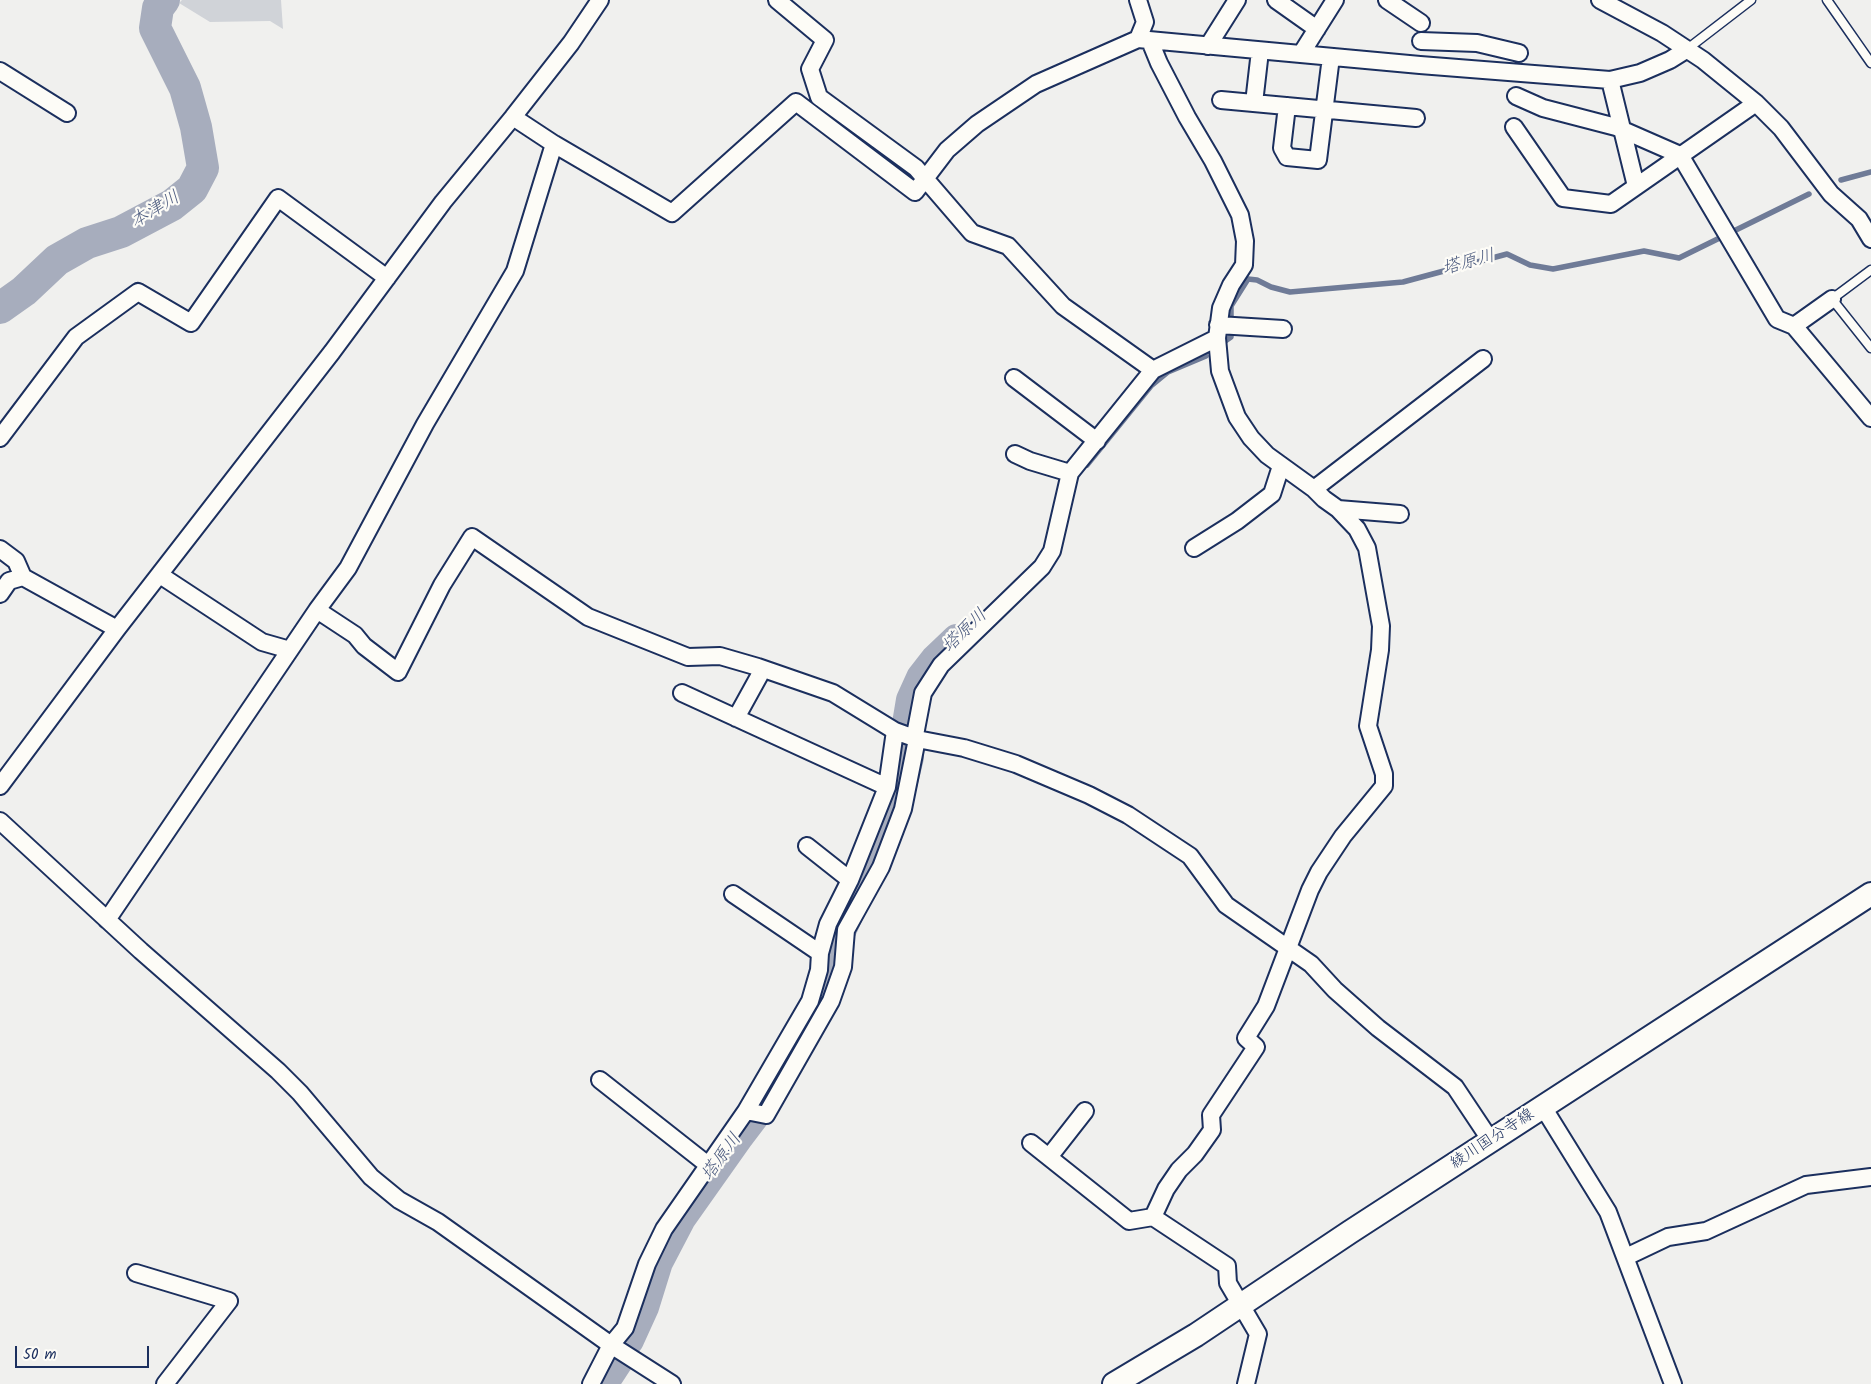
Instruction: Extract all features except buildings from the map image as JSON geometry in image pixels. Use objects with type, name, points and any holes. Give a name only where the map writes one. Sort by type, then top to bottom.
[{"type":"main road","name":"綾川国分寺線","points":[[1114,1384],[1196,1335],[1871,894]]},
{"type":"street","points":[[0,786],[117,629],[387,278],[443,202],[571,43],[600,0]]},
{"type":"street","points":[[777,0],[825,40],[810,69],[819,97],[916,168],[972,233],[1008,246],[1063,306],[1153,370]]},
{"type":"street","points":[[1138,0],[1145,22],[1144,40],[1163,70],[1213,160],[1240,215],[1245,241],[1244,265],[1231,285],[1220,308],[1218,329],[1220,371],[1237,417],[1251,438],[1267,455],[1338,509],[1357,530],[1367,548],[1381,626],[1380,650],[1368,726],[1384,774],[1384,786],[1343,836],[1319,872],[1310,890],[1266,1006],[1246,1038],[1256,1047],[1211,1115],[1212,1130],[1166,1189],[1153,1217]]},
{"type":"street","points":[[1276,0],[1317,29]]},
{"type":"street","points":[[1301,54],[1335,0]]},
{"type":"street","points":[[1387,0],[1421,23]]},
{"type":"street","points":[[1600,0],[1662,33],[1703,60],[1756,103],[1781,128],[1831,194],[1859,219],[1871,239]]},
{"type":"street","points":[[1208,46],[1230,2]]},
{"type":"street","points":[[513,117],[554,144],[672,213],[796,102],[915,192],[947,150],[977,124],[1036,84],[1144,40],[1610,80],[1640,73],[1670,60],[1686,50]]},
{"type":"street","points":[[1421,41],[1477,43],[1519,53]]},
{"type":"street","points":[[1254,103],[1260,51]]},
{"type":"street","points":[[1287,106],[1282,148],[1287,157],[1318,160],[1331,57]]},
{"type":"street","points":[[0,71],[66,113]]},
{"type":"street","points":[[1610,80],[1636,186]]},
{"type":"street","points":[[1516,96],[1543,108],[1622,130],[1680,156],[1777,319],[1794,326],[1871,418]]},
{"type":"street","points":[[1221,100],[1416,118]]},
{"type":"street","points":[[1514,127],[1563,198],[1611,204],[1756,103]]},
{"type":"street","points":[[107,920],[317,610],[348,568],[425,424],[515,271],[554,144]]},
{"type":"street","points":[[0,438],[76,337],[138,292],[192,323],[278,198],[387,278]]},
{"type":"street","points":[[1794,326],[1832,299]]},
{"type":"street","points":[[746,1111],[766,1115],[831,1001],[843,967],[846,930],[881,867],[903,809],[917,739],[914,735],[923,692],[941,665],[1042,567],[1052,551],[1070,473],[1153,370],[1218,329],[1238,326],[1284,329]]},
{"type":"street","points":[[1314,489],[1483,359]]},
{"type":"street","points":[[1014,378],[1097,441]]},
{"type":"street","points":[[1015,454],[1030,461],[1070,473]]},
{"type":"street","points":[[1194,548],[1237,521],[1272,494],[1281,466]]},
{"type":"street","points":[[1338,509],[1400,514]]},
{"type":"street","points":[[317,610],[355,635],[364,646],[398,672],[442,584],[472,537],[588,617],[688,657],[720,656],[833,693],[895,731],[917,739],[964,748],[1016,764],[1089,794],[1128,815],[1190,856],[1226,905],[1311,964],[1335,990],[1378,1028],[1456,1087],[1491,1141]]},
{"type":"street","points":[[0,548],[16,561],[23,576],[117,629]]},
{"type":"street","points":[[160,575],[262,642],[290,650]]},
{"type":"street","points":[[0,594],[10,581],[23,576]]},
{"type":"street","points":[[736,718],[763,669]]},
{"type":"street","points":[[682,693],[888,787]]},
{"type":"street","points":[[591,1384],[611,1345],[625,1328],[647,1264],[664,1229],[746,1111],[810,1001],[819,970],[820,953],[828,924],[850,880],[888,787],[895,731]]},
{"type":"street","points":[[0,821],[107,920],[278,1071],[300,1093],[371,1177],[399,1200],[438,1222],[611,1345],[672,1384]]},
{"type":"street","points":[[807,846],[850,880]]},
{"type":"street","points":[[733,894],[820,953]]},
{"type":"street","points":[[819,970],[843,967]]},
{"type":"street","points":[[600,1080],[708,1165]]},
{"type":"street","points":[[1543,1107],[1608,1212],[1673,1384]]},
{"type":"street","points":[[1049,1157],[1085,1112]]},
{"type":"street","points":[[1031,1143],[1129,1221],[1153,1217],[1227,1266],[1228,1282],[1258,1334],[1246,1384]]},
{"type":"street","points":[[1626,1257],[1668,1237],[1706,1231],[1806,1185],[1871,1177]]},
{"type":"street","points":[[136,1273],[229,1301],[164,1384]]},
{"type":"lane","points":[[1686,50],[1752,0]]},
{"type":"lane","points":[[1827,0],[1871,63]]},
{"type":"lane","points":[[1871,270],[1832,299],[1871,348]]},
{"type":"shaded area","points":[[182,0],[281,0],[283,29],[270,21],[210,22],[179,3]]},
{"type":"waterway","name":"本津川","points":[[0,308],[24,291],[57,260],[87,243],[121,232],[172,205],[192,189],[203,168],[196,127],[185,88],[155,28],[158,8],[164,0]]},
{"type":"waterway","name":"塔原川","points":[[1841,180],[1871,172]]},
{"type":"waterway","name":"塔原川","points":[[1221,344],[1231,337],[1231,306],[1248,279],[1257,280],[1271,287],[1290,292],[1403,282],[1507,254],[1530,265],[1553,269],[1644,251],[1679,258],[1809,194]]},
{"type":"waterway","name":"塔原川","points":[[1087,465],[1151,386],[1168,372],[1206,356]]},
{"type":"waterway","name":"塔原川","points":[[908,724],[912,700],[922,678],[936,660],[957,640]]},
{"type":"waterway","name":"塔原川","points":[[835,958],[839,933],[883,838],[902,782],[908,757]]},
{"type":"waterway","name":"塔原川","points":[[628,1340],[643,1307],[657,1262],[680,1218],[760,1107],[830,982]]},
{"type":"waterway","name":"塔原川","points":[[602,1384],[619,1358]]}]
